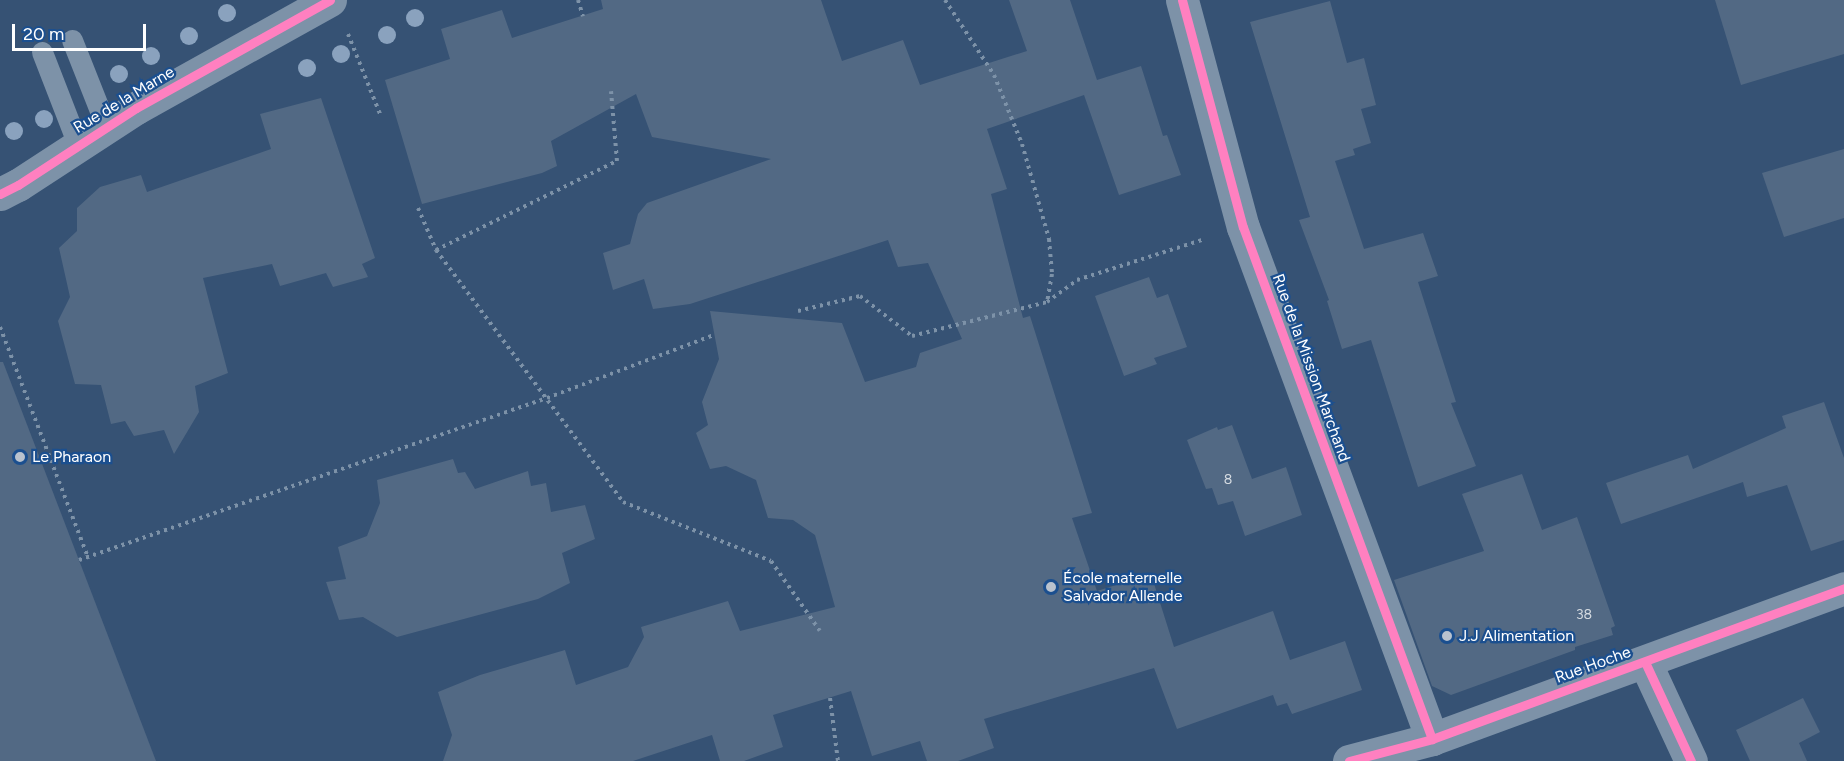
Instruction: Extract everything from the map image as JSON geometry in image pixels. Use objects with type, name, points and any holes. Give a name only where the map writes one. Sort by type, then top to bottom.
[{"type":"street","name":"Rue de la Marne","points":[[0,194],[18,185],[106,126],[330,0]]},
{"type":"street","name":"Rue de la Mission Marchand","points":[[1182,0],[1243,227],[1432,739]]},
{"type":"street","name":"Rue Hoche","points":[[1349,761],[1432,739],[1844,588]]},
{"type":"street","points":[[1645,662],[1691,761]]},
{"type":"lane","points":[[72,40],[106,126]]},
{"type":"lane","points":[[42,52],[78,145]]},
{"type":"path","points":[[578,0],[583,16]]},
{"type":"path","points":[[945,0],[994,75],[1022,144],[1049,239],[1052,274],[1047,302]]},
{"type":"path","points":[[346,31],[380,114]]},
{"type":"path","points":[[436,250],[617,161],[611,91]]},
{"type":"path","points":[[418,208],[436,250],[623,502],[771,561],[820,631]]},
{"type":"path","points":[[798,311],[860,296],[912,336],[1047,302],[1077,280],[1243,227]]},
{"type":"path","points":[[0,327],[88,557]]},
{"type":"path","points":[[79,560],[547,398],[714,335]]},
{"type":"path","points":[[830,698],[838,761]]},
{"type":"building","points":[[601,0],[821,0],[842,61],[903,40],[920,85],[1027,51],[1009,0],[1070,0],[1097,80],[1141,66],[1163,136],[1167,135],[1181,175],[1119,195],[1084,95],[987,129],[1007,189],[991,194],[1023,318],[1030,316],[1092,513],[1072,518],[1097,591],[1151,574],[1174,647],[1273,611],[1290,660],[1345,641],[1362,690],[1292,714],[1287,703],[1277,706],[1273,695],[1177,729],[1154,668],[984,719],[994,748],[958,761],[927,761],[920,741],[872,756],[851,691],[773,715],[783,747],[744,761],[720,761],[712,735],[633,761],[443,761],[452,735],[438,692],[480,675],[565,650],[576,685],[628,667],[644,637],[641,627],[728,601],[740,631],[835,607],[815,535],[793,520],[768,518],[756,480],[726,466],[710,469],[696,433],[708,425],[702,402],[719,359],[710,311],[842,323],[865,382],[916,367],[920,353],[962,339],[928,263],[898,267],[888,240],[690,304],[653,309],[644,279],[613,290],[603,253],[630,244],[638,214],[647,203],[771,159],[652,137],[636,94],[551,141],[557,166],[542,173],[422,204],[385,80],[450,59],[441,29],[502,10],[512,38],[603,9]]},
{"type":"building","points":[[1715,0],[1844,0],[1844,54],[1741,85]]},
{"type":"building","points":[[1330,1],[1347,63],[1364,58],[1376,105],[1361,109],[1371,143],[1353,149],[1355,155],[1335,161],[1364,249],[1423,233],[1438,276],[1418,282],[1456,402],[1451,403],[1476,466],[1418,487],[1371,340],[1342,349],[1327,301],[1329,300],[1299,220],[1310,217],[1250,22]]},
{"type":"building","points":[[321,98],[375,258],[362,264],[368,277],[333,287],[326,273],[280,286],[272,264],[203,278],[228,373],[195,386],[199,412],[174,454],[164,430],[134,436],[125,421],[111,424],[101,385],[75,384],[58,321],[70,297],[59,248],[77,231],[77,208],[100,187],[141,175],[147,192],[271,149],[260,114]]},
{"type":"building","points":[[1844,149],[1844,218],[1784,237],[1762,173]]},
{"type":"building","points":[[1149,277],[1157,298],[1168,294],[1187,347],[1154,358],[1157,364],[1124,376],[1095,296]]},
{"type":"building","name":"Le Pharaon","points":[[0,362],[3,362],[156,761],[0,761]]},
{"type":"building","points":[[1824,402],[1844,458],[1844,540],[1811,551],[1787,485],[1747,497],[1743,482],[1621,524],[1606,483],[1688,455],[1693,469],[1786,428],[1782,416]]},
{"type":"building","points":[[1232,425],[1252,479],[1286,467],[1302,515],[1245,536],[1233,501],[1218,505],[1212,488],[1206,489],[1187,440],[1217,427],[1218,430]]},
{"type":"building","points":[[453,459],[458,473],[465,472],[475,489],[528,471],[531,486],[546,483],[551,512],[585,505],[595,539],[562,553],[570,583],[538,599],[397,637],[363,617],[339,620],[326,582],[346,579],[338,547],[367,536],[380,503],[377,480]]},
{"type":"building","points":[[1522,474],[1542,530],[1577,517],[1615,626],[1611,628],[1613,635],[1575,647],[1575,650],[1451,695],[1432,686],[1394,580],[1484,551],[1462,494]]},
{"type":"building","points":[[1803,698],[1820,732],[1799,743],[1807,761],[1750,761],[1736,730]]},
{"type":"cycle path","points":[[0,194],[18,185],[136,108],[330,0]]},
{"type":"cycle path","points":[[1182,0],[1243,227],[1432,739]]},
{"type":"cycle path","points":[[1349,761],[1432,739],[1844,588]]},
{"type":"cycle path","points":[[1645,662],[1691,761]]},
{"type":"place","name":"Le Pharaon","points":[[20,457]]},
{"type":"place","name":"École maternelle Salvador Allende","points":[[1051,587]]},
{"type":"place","name":"J.J Alimentation","points":[[1447,636]]}]
